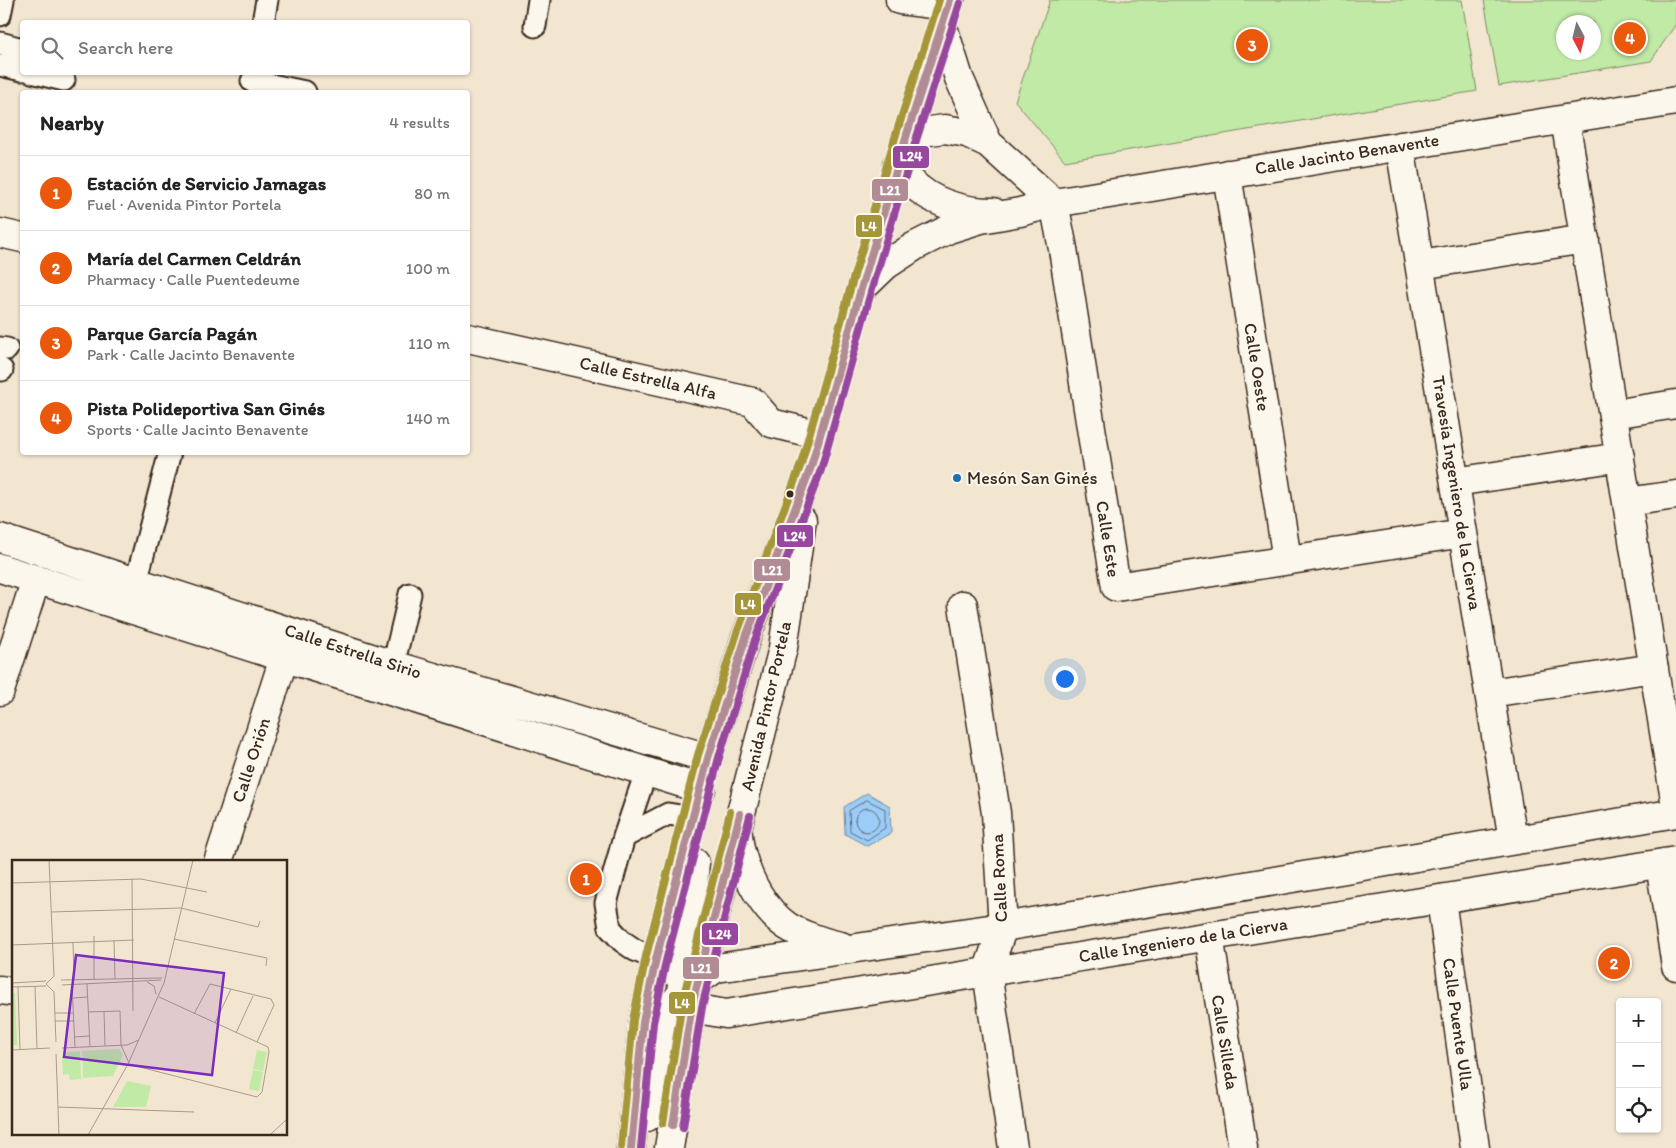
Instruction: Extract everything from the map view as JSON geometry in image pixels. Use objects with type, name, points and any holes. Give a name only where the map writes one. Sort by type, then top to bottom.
[{"type":"street","points":[[900,0],[947,10],[959,78],[988,142]]},
{"type":"street","name":"Avenida Pintor Portela","points":[[631,1148],[643,1022],[656,959],[708,758],[746,637],[810,467],[907,134],[947,10]]},
{"type":"street","name":"Calle Jacinto Benavente","points":[[861,289],[886,266],[914,246],[949,229],[981,218],[1020,212],[1054,203],[1676,101]]},
{"type":"street","points":[[1565,119],[1676,806]]},
{"type":"street","points":[[907,134],[944,128],[988,142],[1054,203]]},
{"type":"street","name":"Travesía Ingeniero de la Cierva","points":[[1400,146],[1513,840]]},
{"type":"street","name":"Calle Jacinto Benavente","points":[[898,165],[918,188],[938,201],[962,209],[987,212],[1020,212]]},
{"type":"street","name":"Calle Oeste","points":[[1227,174],[1287,560]]},
{"type":"street","name":"Calle Este","points":[[1054,203],[1116,587],[1463,532]]},
{"type":"street","points":[[0,233],[20,238]]},
{"type":"street","points":[[1420,265],[1585,239]]},
{"type":"street","name":"Calle Estrella Alfa","points":[[470,338],[753,402],[771,423],[820,435]]},
{"type":"street","points":[[1613,414],[1676,404]]},
{"type":"street","points":[[1455,482],[1620,457]]},
{"type":"street","name":"Avenida Pintor Portela","points":[[669,1148],[690,992],[737,826],[783,648],[810,467]]},
{"type":"street","points":[[1627,502],[1676,495]]},
{"type":"street","name":"Calle Estrella Sirio","points":[[0,538],[136,581],[646,772],[701,789]]},
{"type":"street","name":"Calle Estrella Sirio","points":[[0,568],[284,658],[390,677],[708,758]]},
{"type":"street","points":[[0,692],[36,579]]},
{"type":"street","name":"Calle Roma","points":[[963,605],[996,813],[1003,927],[987,972],[1013,1148]]},
{"type":"street","name":"Calle Orión","points":[[219,860],[284,658]]},
{"type":"street","points":[[1490,693],[1654,668]]},
{"type":"street","points":[[690,992],[679,975],[687,945],[701,789]]},
{"type":"street","points":[[639,1148],[658,1077],[660,1055],[672,1007],[716,968],[1003,927],[1676,813]]},
{"type":"street","points":[[737,826],[741,856],[759,894],[772,912],[788,926],[824,941],[850,948]]},
{"type":"street","points":[[1668,862],[1676,966]]},
{"type":"street","name":"Calle Ingeniero de la Cierva","points":[[690,992],[710,1011],[726,1014],[1668,862]]},
{"type":"street","name":"Calle Puente Ulla","points":[[1441,899],[1476,1148]]},
{"type":"street","name":"Calle Silleda","points":[[1209,936],[1242,1148]]},
{"type":"lane","points":[[0,14],[2,0]]},
{"type":"lane","points":[[263,20],[267,0]]},
{"type":"lane","points":[[535,26],[539,0]]},
{"type":"lane","points":[[0,44],[20,49]]},
{"type":"lane","points":[[0,65],[20,70]]},
{"type":"lane","points":[[44,75],[64,80]]},
{"type":"lane","points":[[252,82],[295,90]]},
{"type":"lane","points":[[129,609],[169,455]]},
{"type":"lane","points":[[390,677],[410,594]]},
{"type":"lane","points":[[646,772],[624,837],[606,903],[610,928],[622,941],[635,950],[656,959]]},
{"type":"lane","points":[[624,837],[668,814],[693,818]]},
{"type":"green space","points":[[1050,0],[1462,0],[1477,91],[1065,161],[1015,101]]},
{"type":"green space","points":[[1484,0],[1676,0],[1676,24],[1651,61],[1499,86]]},
{"type":"water","points":[[867,793],[890,806],[891,833],[867,846],[845,834],[844,807]]},
{"type":"transit line","name":"L4","points":[[621,1147],[633,1020],[646,956],[698,755],[737,633],[801,464],[897,131],[939,0]]},
{"type":"transit line","name":"L21","points":[[631,1148],[643,1022],[656,959],[708,758],[746,637],[811,467],[907,134],[950,0]]},
{"type":"transit line","name":"L24","points":[[641,1148],[653,1023],[666,961],[718,761],[755,640],[821,470],[917,137],[960,3]]},
{"type":"transit line","name":"L4","points":[[663,1123],[682,1003],[730,812]]},
{"type":"transit line","name":"L21","points":[[673,1125],[692,1005],[740,814]]},
{"type":"transit line","name":"L24","points":[[683,1127],[702,1007],[750,816]]},
{"type":"place","name":"Pista Polideportiva San Ginés","points":[[1630,38]]},
{"type":"place","name":"Parque García Pagán","points":[[1252,45]]},
{"type":"place","name":"Mesón San Ginés","points":[[957,478]]},
{"type":"place","name":"Estación de Servicio Jamagas","points":[[586,879]]},
{"type":"place","name":"María del Carmen Celdrán","points":[[1614,963]]}]
